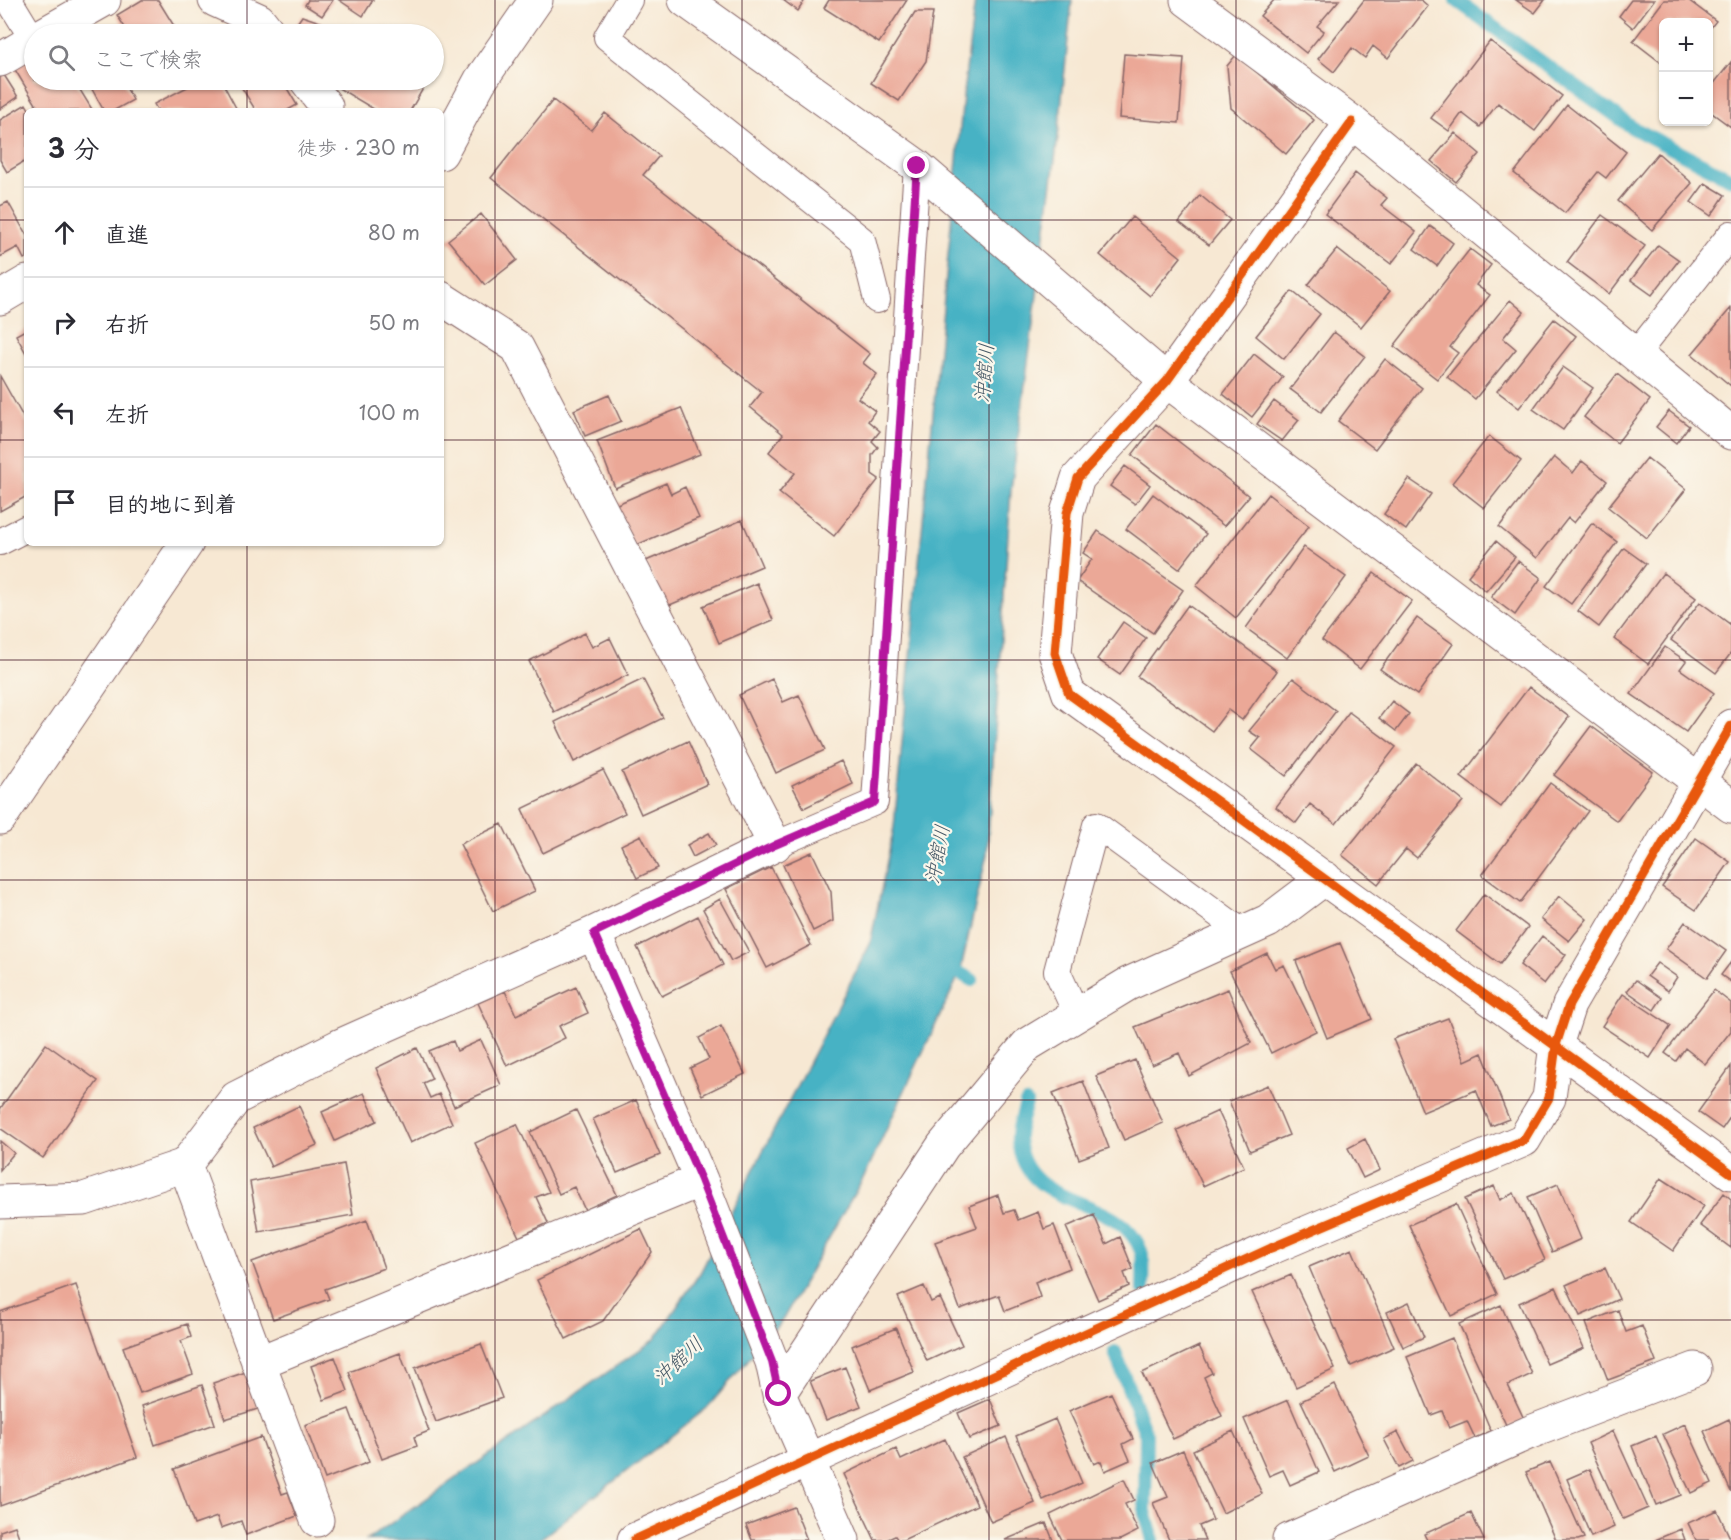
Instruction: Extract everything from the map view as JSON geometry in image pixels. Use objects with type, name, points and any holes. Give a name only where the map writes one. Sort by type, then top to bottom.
[{"type":"street","points":[[62,24],[104,0]]},
{"type":"street","points":[[214,0],[259,20],[262,24]]},
{"type":"street","points":[[685,0],[917,166],[1167,381],[1731,806]]},
{"type":"street","points":[[1187,0],[1352,122],[1731,433]]},
{"type":"street","points":[[444,147],[525,4]]},
{"type":"street","points":[[0,60],[24,46]]},
{"type":"street","points":[[313,90],[326,108]]},
{"type":"street","points":[[1352,122],[1167,381],[1078,478],[1067,513],[1055,653],[1069,694],[1731,1173]]},
{"type":"street","points":[[0,298],[24,284]]},
{"type":"street","points":[[0,1202],[84,1199],[184,1165],[236,1098],[339,1046],[594,933],[775,845],[517,347],[444,300]]},
{"type":"street","points":[[0,818],[185,546]]},
{"type":"street","points":[[634,1540],[1271,1248],[1524,1140],[1549,1098],[1556,1045],[1569,1005],[1731,726]]},
{"type":"street","points":[[779,1394],[943,1146],[1027,1045],[1128,984],[1268,921],[1325,878]]},
{"type":"street","points":[[594,933],[706,1194],[772,1362],[779,1394],[843,1540]]},
{"type":"street","points":[[184,1165],[317,1520]]},
{"type":"street","points":[[258,1363],[706,1194]]},
{"type":"street","points":[[1289,1540],[1528,1433],[1695,1369]]},
{"type":"lane","points":[[9,0],[24,24]]},
{"type":"lane","points":[[629,0],[607,37],[862,240],[877,300]]},
{"type":"lane","points":[[775,845],[875,802],[917,166]]},
{"type":"lane","points":[[1636,354],[1731,234]]},
{"type":"lane","points":[[0,542],[24,530]]},
{"type":"lane","points":[[1077,1015],[1057,971],[1096,825],[1241,932]]},
{"type":"water","name":"沖館川","points":[[975,0],[1072,0],[1058,137],[1011,490],[987,854],[960,973],[866,1173],[783,1319],[707,1408],[539,1540],[367,1540],[655,1339],[700,1273],[870,944],[894,827],[964,86]]},
{"type":"building","points":[[142,0],[158,0],[173,24],[123,24],[117,15]]},
{"type":"building","points":[[308,0],[333,0],[322,16],[305,5]]},
{"type":"building","points":[[339,0],[373,0],[363,16]]},
{"type":"building","points":[[783,0],[805,0],[798,11]]},
{"type":"building","points":[[829,0],[907,0],[879,43],[824,8]]},
{"type":"building","points":[[1274,0],[1339,0],[1317,26],[1324,31],[1306,53],[1260,16]]},
{"type":"building","points":[[1364,0],[1421,0],[1428,6],[1388,58],[1373,46],[1365,58],[1352,48],[1334,72],[1318,59]]},
{"type":"building","points":[[1516,0],[1545,0],[1535,13]]},
{"type":"building","points":[[1631,0],[1654,0],[1633,28],[1619,16]]},
{"type":"building","points":[[1664,0],[1688,0],[1712,18],[1659,18],[1659,61],[1633,41]]},
{"type":"building","points":[[915,12],[933,12],[926,61],[899,101],[871,83]]},
{"type":"building","points":[[302,16],[326,24],[296,24]]},
{"type":"building","points":[[1490,41],[1562,96],[1535,131],[1498,103],[1480,127],[1462,113],[1449,131],[1431,118]]},
{"type":"building","points":[[1124,54],[1184,58],[1179,123],[1119,118]]},
{"type":"building","points":[[1236,55],[1314,120],[1286,154],[1231,108],[1227,66]]},
{"type":"building","points":[[24,62],[24,85],[14,68]]},
{"type":"building","points":[[1731,62],[1731,127],[1713,114],[1713,85]]},
{"type":"building","points":[[4,75],[18,97],[0,109],[0,77]]},
{"type":"building","points":[[27,90],[80,90],[91,108],[38,108]]},
{"type":"building","points":[[92,90],[128,90],[133,100],[118,108],[102,108]]},
{"type":"building","points":[[181,90],[226,90],[236,108],[156,108],[154,104]]},
{"type":"building","points":[[243,90],[288,90],[297,105],[292,108],[254,108]]},
{"type":"building","points":[[342,90],[422,90],[412,108],[372,108]]},
{"type":"building","points":[[553,100],[591,130],[605,113],[659,156],[643,175],[870,354],[863,363],[877,374],[858,398],[875,411],[868,421],[880,431],[872,441],[878,447],[872,455],[872,474],[879,479],[834,536],[779,493],[795,473],[769,452],[783,434],[750,407],[762,392],[491,178]]},
{"type":"building","points":[[26,104],[28,108],[24,108],[24,162],[7,172],[0,160],[0,120]]},
{"type":"building","points":[[1567,105],[1626,152],[1606,178],[1598,172],[1565,213],[1514,173]]},
{"type":"building","points":[[1455,133],[1480,154],[1456,182],[1431,161]]},
{"type":"building","points":[[1658,153],[1692,183],[1652,230],[1618,201]]},
{"type":"building","points":[[1355,173],[1387,198],[1381,205],[1416,232],[1391,264],[1325,214]]},
{"type":"building","points":[[1705,183],[1725,195],[1711,216],[1691,202]]},
{"type":"building","points":[[1200,195],[1230,220],[1209,245],[1179,222]]},
{"type":"building","points":[[8,202],[24,231],[24,259],[18,247],[0,257],[0,206]]},
{"type":"building","points":[[481,214],[517,260],[485,285],[448,240]]},
{"type":"building","points":[[1602,215],[1645,246],[1609,294],[1567,262]]},
{"type":"building","points":[[1132,217],[1181,257],[1150,296],[1100,255]]},
{"type":"building","points":[[1430,226],[1453,243],[1437,266],[1414,249]]},
{"type":"building","points":[[1658,245],[1679,260],[1652,295],[1631,280]]},
{"type":"building","points":[[1337,249],[1390,291],[1361,327],[1308,285]]},
{"type":"building","points":[[1470,249],[1491,265],[1476,285],[1490,295],[1450,347],[1458,353],[1437,379],[1394,346]]},
{"type":"building","points":[[1292,291],[1320,314],[1284,359],[1256,336]]},
{"type":"building","points":[[1510,300],[1524,312],[1503,338],[1516,349],[1475,399],[1447,377]]},
{"type":"building","points":[[1731,308],[1731,386],[1692,354]]},
{"type":"building","points":[[1554,319],[1576,336],[1519,408],[1497,391]]},
{"type":"building","points":[[24,331],[24,350],[16,335]]},
{"type":"building","points":[[1334,332],[1365,356],[1321,412],[1290,389]]},
{"type":"building","points":[[1254,354],[1283,377],[1252,417],[1223,394]]},
{"type":"building","points":[[1385,359],[1422,388],[1375,449],[1338,421]]},
{"type":"building","points":[[1563,367],[1593,388],[1563,430],[1533,409]]},
{"type":"building","points":[[1617,374],[1650,400],[1617,443],[1584,417]]},
{"type":"building","points":[[0,376],[24,419],[24,498],[0,511]]},
{"type":"building","points":[[609,395],[621,421],[585,436],[574,410]]},
{"type":"building","points":[[1274,401],[1299,420],[1282,441],[1257,424]]},
{"type":"building","points":[[681,408],[700,454],[615,488],[597,441]]},
{"type":"building","points":[[1669,411],[1689,426],[1676,443],[1656,427]]},
{"type":"building","points":[[1156,424],[1249,496],[1224,526],[1132,455]]},
{"type":"building","points":[[1489,436],[1521,461],[1484,508],[1452,483]]},
{"type":"building","points":[[1554,457],[1573,473],[1582,461],[1607,481],[1574,523],[1568,518],[1537,558],[1499,527]]},
{"type":"building","points":[[1647,458],[1686,489],[1647,538],[1608,507]]},
{"type":"building","points":[[1125,466],[1150,485],[1135,504],[1110,486]]},
{"type":"building","points":[[1409,479],[1431,494],[1406,530],[1384,514]]},
{"type":"building","points":[[666,483],[671,494],[685,487],[699,518],[634,546],[615,505]]},
{"type":"building","points":[[1153,494],[1206,534],[1179,569],[1126,529]]},
{"type":"building","points":[[1268,494],[1309,526],[1236,618],[1196,586]]},
{"type":"building","points":[[742,520],[762,566],[665,607],[646,561]]},
{"type":"building","points":[[1592,523],[1617,542],[1571,604],[1546,586]]},
{"type":"building","points":[[1098,531],[1183,590],[1153,633],[1077,581],[1092,559],[1083,553]]},
{"type":"building","points":[[1496,541],[1515,557],[1486,591],[1468,576]]},
{"type":"building","points":[[1304,547],[1346,577],[1287,658],[1246,628]]},
{"type":"building","points":[[1624,548],[1646,564],[1599,627],[1578,611]]},
{"type":"building","points":[[1518,561],[1541,578],[1515,615],[1491,597]]},
{"type":"building","points":[[1374,573],[1412,601],[1360,669],[1322,640]]},
{"type":"building","points":[[1663,573],[1696,598],[1648,664],[1614,639]]},
{"type":"building","points":[[757,583],[773,620],[719,643],[703,606]]},
{"type":"building","points":[[1700,602],[1731,625],[1731,653],[1716,673],[1671,640]]},
{"type":"building","points":[[1188,605],[1277,671],[1242,720],[1228,710],[1212,731],[1137,676]]},
{"type":"building","points":[[1417,618],[1453,644],[1417,695],[1380,669]]},
{"type":"building","points":[[1123,622],[1146,638],[1120,675],[1097,659]]},
{"type":"building","points":[[585,633],[592,647],[610,638],[628,675],[554,712],[529,661]]},
{"type":"building","points":[[1665,647],[1686,661],[1680,669],[1714,693],[1686,732],[1631,694]]},
{"type":"building","points":[[1293,678],[1336,711],[1286,776],[1251,749],[1260,738],[1249,731]]},
{"type":"building","points":[[643,679],[663,718],[574,762],[555,722]]},
{"type":"building","points":[[772,679],[783,702],[799,695],[825,750],[776,773],[739,695]]},
{"type":"building","points":[[1529,687],[1569,717],[1501,807],[1461,777]]},
{"type":"building","points":[[1392,701],[1409,714],[1396,731],[1379,718]]},
{"type":"building","points":[[1349,712],[1396,747],[1336,824],[1310,804],[1296,823],[1276,807]]},
{"type":"building","points":[[1591,726],[1653,772],[1617,821],[1554,775]]},
{"type":"building","points":[[688,741],[707,784],[641,814],[622,772]]},
{"type":"building","points":[[841,761],[853,784],[804,808],[792,785]]},
{"type":"building","points":[[1416,763],[1463,801],[1417,858],[1406,849],[1378,884],[1342,855]]},
{"type":"building","points":[[603,770],[625,813],[543,853],[522,809]]},
{"type":"building","points":[[1550,783],[1588,811],[1520,903],[1482,875]]},
{"type":"building","points":[[502,824],[535,891],[493,911],[460,844]]},
{"type":"building","points":[[709,833],[716,845],[693,857],[687,845]]},
{"type":"building","points":[[641,835],[658,868],[637,878],[621,845]]},
{"type":"building","points":[[1696,838],[1730,862],[1696,910],[1662,887]]},
{"type":"building","points":[[812,852],[831,892],[833,921],[813,931],[783,865]]},
{"type":"building","points":[[771,867],[811,945],[767,968],[726,889]]},
{"type":"building","points":[[1484,894],[1528,927],[1500,964],[1456,931]]},
{"type":"building","points":[[1559,896],[1587,919],[1569,941],[1541,919]]},
{"type":"building","points":[[720,899],[749,952],[731,961],[703,909]]},
{"type":"building","points":[[698,916],[723,965],[662,996],[637,947]]},
{"type":"building","points":[[1685,922],[1726,951],[1707,978],[1666,949]]},
{"type":"building","points":[[1542,936],[1566,955],[1544,984],[1520,965]]},
{"type":"building","points":[[1340,943],[1372,1019],[1327,1038],[1296,961]]},
{"type":"building","points":[[1267,953],[1275,969],[1284,965],[1316,1031],[1271,1053],[1230,971]]},
{"type":"building","points":[[1731,962],[1731,982],[1721,975]]},
{"type":"building","points":[[1657,963],[1677,977],[1668,991],[1647,976]]},
{"type":"building","points":[[1636,980],[1662,998],[1654,1010],[1627,991]]},
{"type":"building","points":[[576,987],[588,1013],[559,1026],[565,1038],[507,1066],[478,1003],[505,991],[516,1015]]},
{"type":"building","points":[[1228,989],[1251,1043],[1189,1076],[1179,1053],[1152,1065],[1135,1027]]},
{"type":"building","points":[[1714,990],[1731,1003],[1731,1031],[1705,1064],[1685,1048],[1676,1061],[1665,1053]]},
{"type":"building","points":[[1623,994],[1671,1026],[1650,1058],[1602,1026]]},
{"type":"building","points":[[1448,1018],[1465,1061],[1482,1053],[1509,1119],[1491,1126],[1476,1090],[1423,1112],[1393,1039]]},
{"type":"building","points":[[721,1026],[745,1074],[702,1095],[690,1068],[709,1059],[699,1038]]},
{"type":"building","points":[[481,1040],[501,1085],[454,1106],[429,1051],[453,1041],[457,1051]]},
{"type":"building","points":[[46,1044],[98,1081],[43,1158],[0,1128],[0,1109]]},
{"type":"building","points":[[417,1048],[432,1079],[423,1083],[430,1098],[439,1094],[452,1123],[410,1143],[376,1068]]},
{"type":"building","points":[[1135,1060],[1163,1123],[1124,1140],[1096,1076]]},
{"type":"building","points":[[1731,1066],[1731,1116],[1722,1129],[1698,1112]]},
{"type":"building","points":[[1083,1081],[1109,1148],[1079,1159],[1053,1093]]},
{"type":"building","points":[[1268,1085],[1289,1135],[1250,1151],[1229,1101]]},
{"type":"building","points":[[364,1093],[377,1121],[335,1141],[322,1112]]},
{"type":"building","points":[[636,1100],[660,1155],[617,1173],[593,1119]]},
{"type":"building","points":[[299,1106],[317,1145],[271,1167],[253,1128]]},
{"type":"building","points":[[576,1110],[617,1195],[585,1210],[574,1187],[559,1194],[530,1132]]},
{"type":"building","points":[[1218,1111],[1244,1167],[1203,1186],[1177,1130]]},
{"type":"building","points":[[517,1124],[549,1192],[536,1197],[548,1223],[519,1237],[475,1143]]},
{"type":"building","points":[[1365,1139],[1380,1170],[1363,1178],[1348,1148]]},
{"type":"building","points":[[0,1141],[14,1153],[0,1170]]},
{"type":"building","points":[[344,1164],[353,1215],[259,1232],[250,1182]]},
{"type":"building","points":[[1661,1178],[1704,1206],[1673,1251],[1631,1222]]},
{"type":"building","points":[[1558,1184],[1581,1239],[1552,1252],[1528,1197]]},
{"type":"building","points":[[1494,1186],[1500,1200],[1514,1193],[1545,1260],[1503,1279],[1465,1199]]},
{"type":"building","points":[[1724,1193],[1731,1199],[1731,1248],[1700,1225]]},
{"type":"building","points":[[998,1195],[1004,1213],[1014,1210],[1018,1220],[1038,1212],[1044,1229],[1054,1225],[1070,1268],[1035,1282],[1040,1297],[1005,1311],[999,1295],[960,1309],[935,1242],[977,1227],[969,1206]]},
{"type":"building","points":[[1456,1204],[1497,1294],[1451,1316],[1409,1225]]},
{"type":"building","points":[[1094,1215],[1106,1244],[1120,1237],[1133,1269],[1124,1273],[1129,1286],[1098,1300],[1066,1227]]},
{"type":"building","points":[[367,1220],[384,1268],[325,1289],[329,1299],[273,1319],[252,1262]]},
{"type":"building","points":[[641,1229],[652,1252],[603,1321],[566,1339],[537,1280]]},
{"type":"building","points":[[1352,1249],[1394,1347],[1351,1366],[1309,1267]]},
{"type":"building","points":[[1605,1268],[1619,1299],[1580,1316],[1566,1285]]},
{"type":"building","points":[[1291,1275],[1335,1369],[1296,1387],[1252,1292]]},
{"type":"building","points":[[76,1285],[137,1457],[0,1506],[0,1312]]},
{"type":"building","points":[[924,1286],[931,1302],[940,1298],[962,1345],[927,1361],[898,1297]]},
{"type":"building","points":[[1556,1287],[1584,1348],[1547,1364],[1519,1303]]},
{"type":"building","points":[[1409,1302],[1424,1337],[1403,1347],[1387,1312]]},
{"type":"building","points":[[1501,1305],[1532,1374],[1508,1385],[1524,1419],[1507,1427],[1459,1324]]},
{"type":"building","points":[[1618,1310],[1626,1332],[1642,1326],[1656,1362],[1608,1380],[1586,1323]]},
{"type":"building","points":[[187,1324],[191,1337],[181,1341],[193,1374],[140,1393],[123,1347]]},
{"type":"building","points":[[896,1328],[914,1372],[870,1390],[852,1346]]},
{"type":"building","points":[[1452,1338],[1491,1431],[1475,1438],[1467,1421],[1449,1428],[1442,1411],[1431,1415],[1407,1357]]},
{"type":"building","points":[[481,1344],[502,1398],[436,1422],[415,1368]]},
{"type":"building","points":[[1199,1346],[1212,1373],[1204,1377],[1222,1416],[1173,1439],[1142,1373]]},
{"type":"building","points":[[400,1353],[429,1431],[414,1437],[417,1446],[382,1459],[349,1372]]},
{"type":"building","points":[[335,1357],[348,1391],[324,1400],[311,1366]]},
{"type":"building","points":[[845,1367],[861,1406],[826,1420],[810,1381]]},
{"type":"building","points":[[246,1372],[258,1409],[225,1419],[213,1383]]},
{"type":"building","points":[[202,1385],[215,1424],[155,1445],[142,1406]]},
{"type":"building","points":[[1335,1385],[1369,1456],[1335,1472],[1301,1401]]},
{"type":"building","points":[[1111,1393],[1133,1439],[1123,1444],[1130,1460],[1105,1471],[1101,1461],[1094,1464],[1069,1411]]},
{"type":"building","points":[[990,1399],[1001,1426],[969,1439],[958,1413]]},
{"type":"building","points":[[1288,1400],[1319,1472],[1290,1485],[1283,1470],[1269,1476],[1244,1419]]},
{"type":"building","points":[[349,1409],[369,1462],[325,1479],[305,1425]]},
{"type":"building","points":[[1055,1419],[1082,1483],[1043,1500],[1016,1436]]},
{"type":"building","points":[[1729,1419],[1731,1424],[1731,1492],[1704,1431]]},
{"type":"building","points":[[1685,1424],[1712,1483],[1691,1493],[1663,1434]]},
{"type":"building","points":[[1233,1431],[1262,1494],[1223,1513],[1193,1450]]},
{"type":"building","points":[[1613,1431],[1648,1508],[1623,1519],[1588,1443]]},
{"type":"building","points":[[1398,1432],[1413,1461],[1399,1468],[1384,1439]]},
{"type":"building","points":[[1656,1436],[1681,1495],[1656,1505],[1632,1446]]},
{"type":"building","points":[[261,1437],[282,1494],[288,1492],[297,1516],[246,1535],[241,1521],[221,1528],[217,1517],[194,1525],[174,1469]]},
{"type":"building","points":[[1006,1437],[1035,1503],[991,1522],[962,1457]]},
{"type":"building","points":[[945,1439],[977,1505],[903,1540],[898,1540],[895,1536],[886,1540],[875,1540],[844,1474],[896,1449],[901,1460]]},
{"type":"building","points":[[1183,1450],[1213,1520],[1199,1526],[1205,1540],[1169,1540],[1153,1503],[1168,1497],[1153,1463]]},
{"type":"building","points":[[1550,1462],[1584,1538],[1556,1540],[1526,1472]]},
{"type":"building","points":[[1590,1469],[1614,1527],[1591,1537],[1567,1479]]},
{"type":"building","points":[[1124,1479],[1134,1500],[1125,1504],[1138,1531],[1120,1540],[1062,1540],[1050,1515]]},
{"type":"building","points":[[794,1507],[807,1540],[752,1540],[746,1525]]},
{"type":"building","points":[[1717,1510],[1731,1540],[1696,1540],[1688,1523]]},
{"type":"building","points":[[1471,1513],[1484,1540],[1427,1540],[1424,1534]]},
{"type":"building","points":[[1046,1523],[1053,1540],[1005,1540]]},
{"type":"building","points":[[15,1526],[20,1540],[0,1540],[0,1531]]},
{"type":"building","points":[[1681,1529],[1685,1540],[1655,1540]]},
{"type":"waterway","points":[[1456,0],[1633,128],[1731,179]]},
{"type":"waterway","points":[[945,965],[972,980]]},
{"type":"waterway","points":[[1026,1103],[1018,1135],[1024,1163],[1037,1180],[1054,1192],[1094,1209],[1113,1219],[1130,1232],[1142,1255],[1143,1288]]},
{"type":"waterway","points":[[1115,1352],[1146,1435],[1145,1511],[1153,1540]]},
{"type":"cycle path","points":[[1352,122],[1167,381],[1078,478],[1067,513],[1055,653],[1069,694],[1731,1173]]},
{"type":"cycle path","points":[[634,1540],[1271,1248],[1524,1140],[1549,1098],[1556,1045],[1569,1005],[1731,726]]},
{"type":"route","points":[[779,1394],[772,1362],[701,1180],[594,933],[775,845],[875,802],[917,166]]}]
